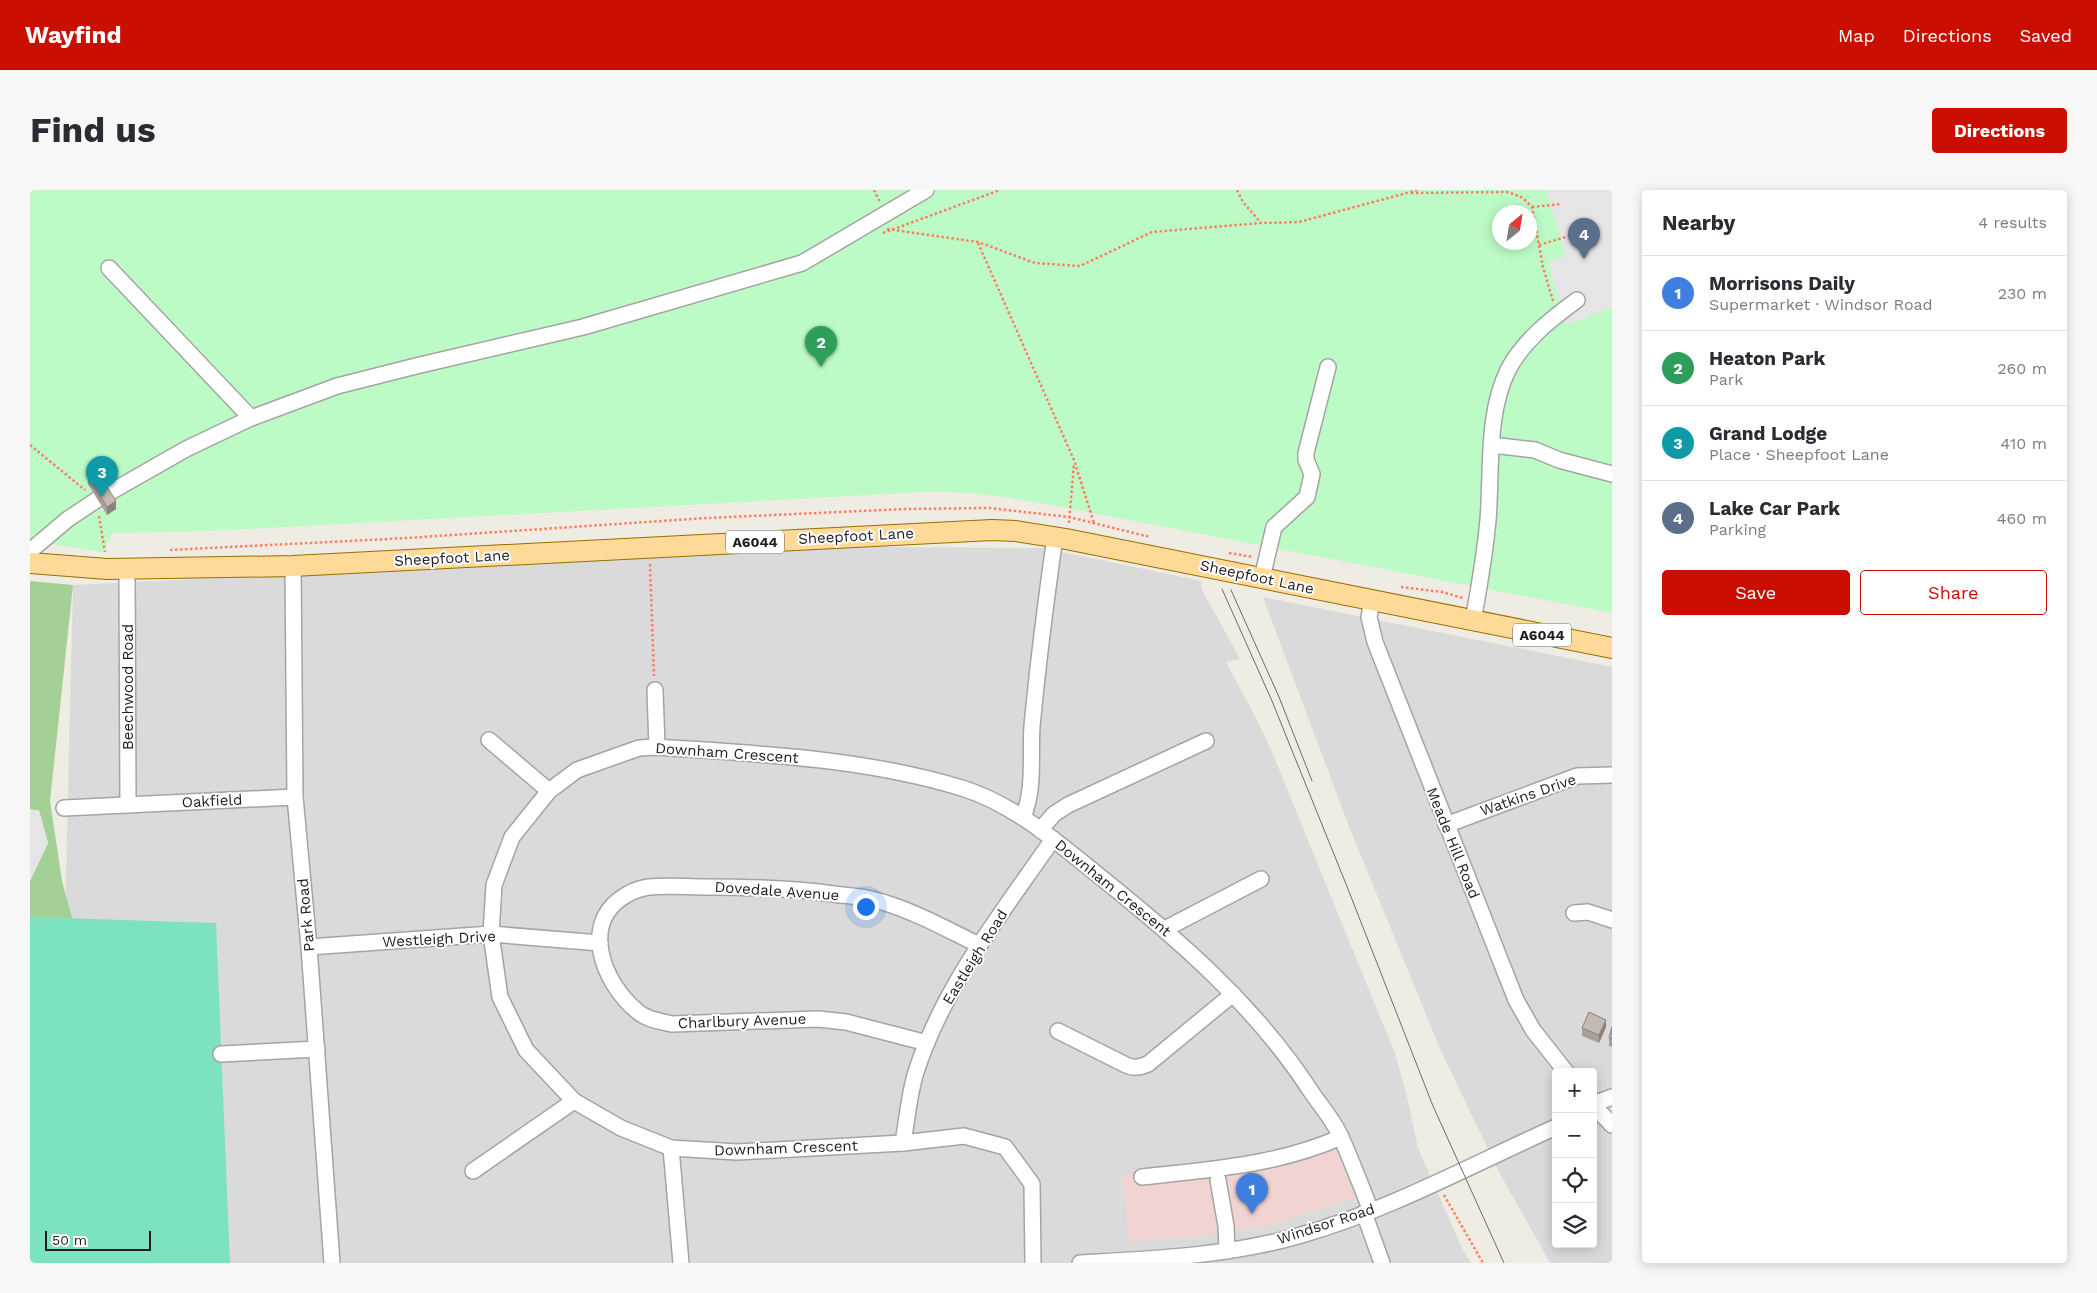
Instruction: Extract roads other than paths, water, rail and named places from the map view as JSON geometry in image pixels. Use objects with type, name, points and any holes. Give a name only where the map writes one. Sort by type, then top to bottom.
[{"type":"main road","name":"Sheepfoot Lane","points":[[30,563],[127,569],[293,566],[982,530],[1016,531],[1061,538],[1372,602],[1612,648]]},
{"type":"street","points":[[30,551],[68,519],[102,496],[186,450],[251,418],[337,386],[583,327],[802,263],[926,190]]},
{"type":"street","points":[[109,268],[251,418]]},
{"type":"street","points":[[1472,621],[1482,570],[1488,520],[1493,424],[1498,399],[1508,370],[1524,346],[1557,314],[1577,300]]},
{"type":"street","points":[[1262,578],[1274,527],[1307,496],[1312,474],[1306,460],[1306,453],[1328,367]]},
{"type":"street","points":[[1492,445],[1535,450],[1560,460],[1612,474]]},
{"type":"street","points":[[1023,816],[1030,792],[1030,749],[1038,669],[1061,538]]},
{"type":"street","name":"Park Road","points":[[293,566],[295,797],[309,947],[332,1263]]},
{"type":"street","name":"Beechwood Road","points":[[127,569],[128,805]]},
{"type":"street","name":"Meade Hill Road","points":[[1372,602],[1369,617],[1375,642],[1516,1000],[1533,1030],[1563,1068]]},
{"type":"street","points":[[655,690],[657,747]]},
{"type":"street","points":[[489,740],[549,791]]},
{"type":"street","points":[[1040,830],[1054,814],[1068,805],[1206,741]]},
{"type":"street","name":"Downham Crescent","points":[[1033,1263],[1032,1184],[1005,1147],[964,1136],[903,1143],[737,1152],[671,1148],[621,1128],[574,1101],[526,1050],[504,1006],[500,997],[491,934],[494,885],[512,838],[549,791],[577,770],[639,748],[657,747],[778,755],[892,770],[966,790],[997,802],[1023,816],[1164,929],[1253,1014],[1299,1072],[1341,1137],[1368,1212],[1382,1263]]},
{"type":"street","name":"Watkins Drive","points":[[1446,825],[1577,776],[1612,775]]},
{"type":"street","name":"Oakfield","points":[[64,808],[295,797]]},
{"type":"street","name":"Eastleigh Road","points":[[903,1143],[916,1073],[927,1043],[950,993],[979,945],[1053,839]]},
{"type":"street","points":[[1164,929],[1261,879]]},
{"type":"street","name":"Dovedale Avenue","points":[[600,943],[602,920],[607,910],[628,894],[647,887],[730,886],[806,890],[871,899],[921,917],[979,945]]},
{"type":"street","points":[[1574,913],[1588,912],[1612,920]]},
{"type":"street","name":"Westleigh Drive","points":[[309,947],[491,934],[600,943]]},
{"type":"street","name":"Charlbury Avenue","points":[[600,943],[604,966],[612,983],[638,1012],[650,1020],[672,1024],[818,1019],[846,1022],[927,1043]]},
{"type":"street","points":[[1058,1031],[1132,1068],[1142,1067],[1232,994]]},
{"type":"street","points":[[221,1054],[316,1049]]},
{"type":"street","points":[[1597,1103],[1612,1097]]},
{"type":"street","points":[[473,1171],[574,1101]]},
{"type":"street","points":[[1597,1109],[1612,1126]]},
{"type":"street","name":"Windsor Road","points":[[1080,1263],[1158,1261],[1227,1251],[1297,1236],[1368,1212],[1552,1129]]},
{"type":"street","points":[[1142,1177],[1212,1169],[1284,1156],[1322,1146],[1341,1137]]},
{"type":"street","points":[[671,1148],[681,1263]]},
{"type":"street","points":[[1218,1180],[1226,1226],[1227,1251]]},
{"type":"tram line","points":[[1222,589],[1272,701],[1433,1106],[1504,1263]]},
{"type":"tram line","points":[[1231,590],[1279,697],[1312,781]]},
{"type":"place","name":"Lake Car Park","points":[[1584,259]]},
{"type":"place","name":"Heaton Park","points":[[821,367]]},
{"type":"place","name":"Grand Lodge","points":[[102,497]]},
{"type":"place","name":"Morrisons Daily","points":[[1252,1214]]}]
